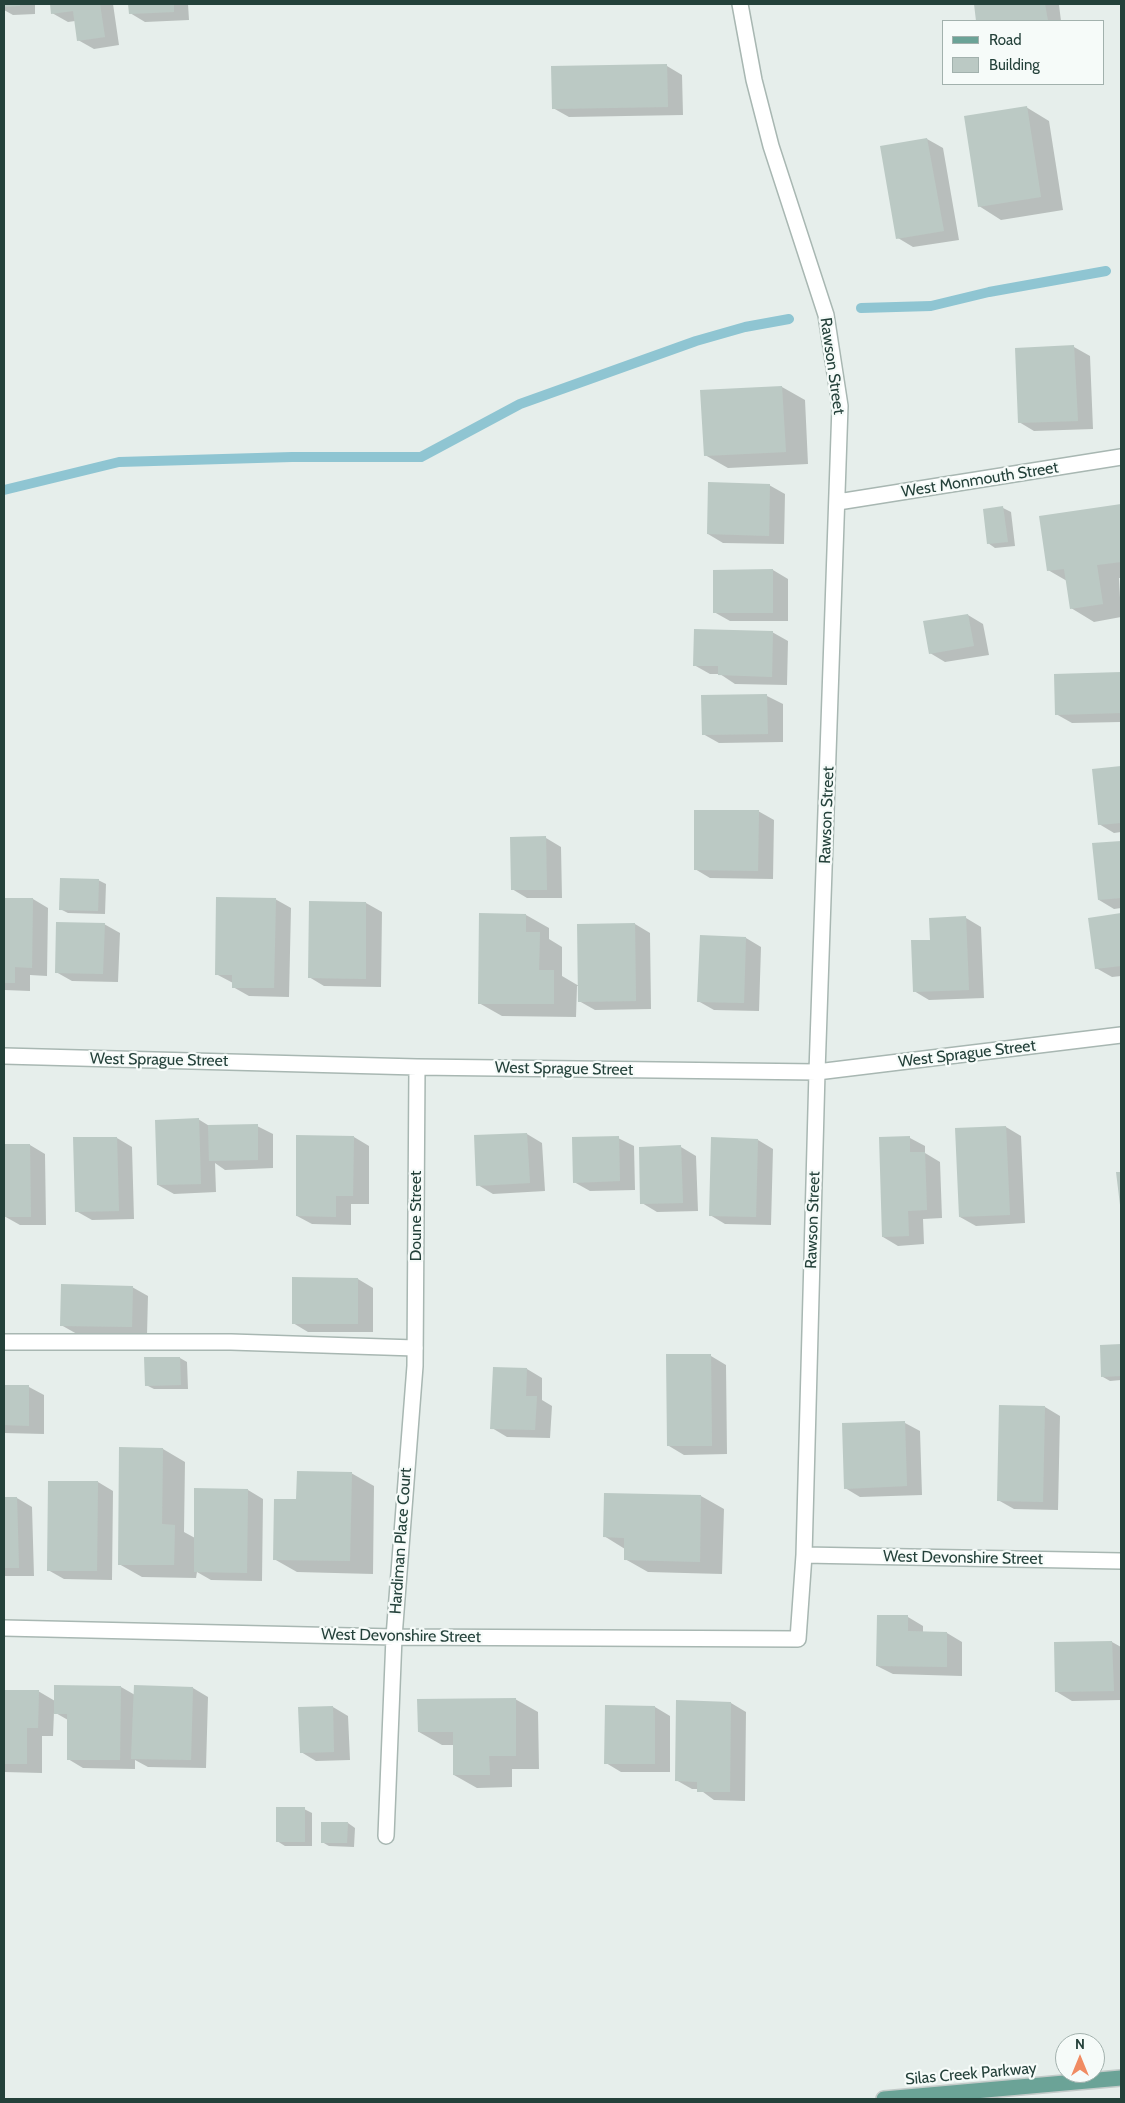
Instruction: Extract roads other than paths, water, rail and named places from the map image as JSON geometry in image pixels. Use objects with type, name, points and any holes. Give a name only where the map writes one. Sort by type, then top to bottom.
[{"type":"main road","name":"Silas Creek Parkway","points":[[884,2099],[1121,2078]]},
{"type":"street","name":"Rawson Street","points":[[740,4],[754,80],[771,146],[826,314],[840,406],[817,1072],[804,1555],[798,1639]]},
{"type":"street","name":"West Monmouth Street","points":[[838,502],[1121,457]]},
{"type":"street","name":"West Sprague Street","points":[[4,1056],[417,1067],[817,1072],[1121,1036]]},
{"type":"street","name":"Doune Street","points":[[415,1366],[417,1067]]},
{"type":"street","points":[[4,1342],[231,1342],[415,1348]]},
{"type":"street","name":"Hardiman Place Court","points":[[386,1836],[394,1636],[415,1366]]},
{"type":"street","name":"West Devonshire Street","points":[[804,1555],[1121,1561]]},
{"type":"street","name":"West Devonshire Street","points":[[4,1628],[394,1636],[798,1639]]},
{"type":"waterway","points":[[861,308],[931,306],[989,292],[1106,271]]},
{"type":"waterway","points":[[4,490],[119,462],[292,457],[421,457],[520,404],[696,341],[745,327],[789,319]]}]
